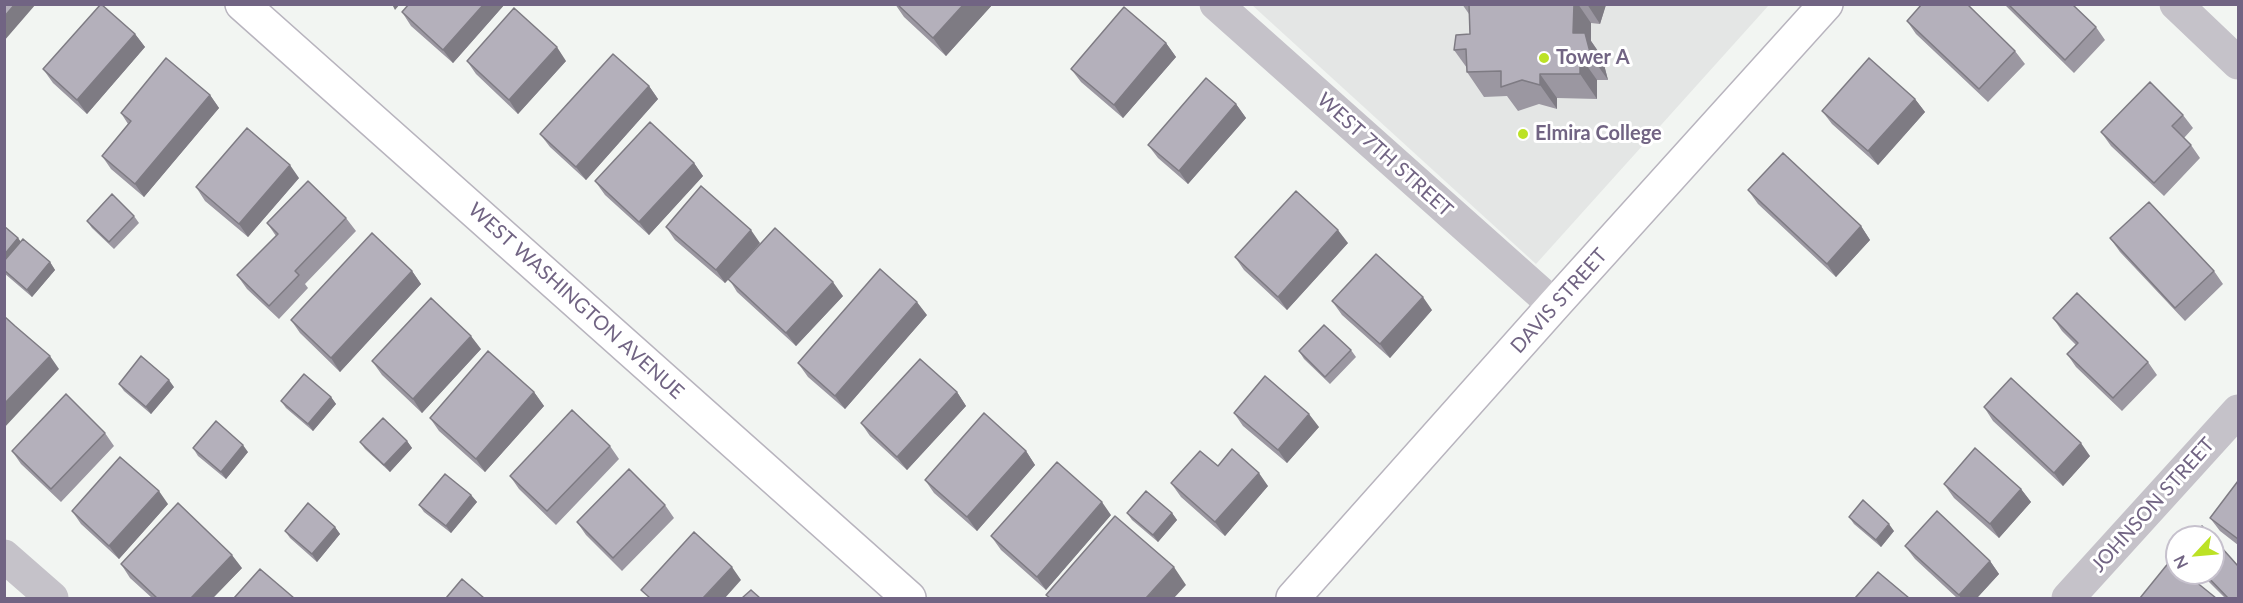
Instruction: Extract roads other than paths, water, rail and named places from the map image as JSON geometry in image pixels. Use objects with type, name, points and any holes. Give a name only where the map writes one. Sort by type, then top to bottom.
[{"type":"street","name":"WEST WASHINGTON AVENUE","points":[[242,4],[909,598]]},
{"type":"street","name":"WEST 7TH STREET","points":[[1216,4],[1554,305]]},
{"type":"street","name":"DAVIS STREET","points":[[1293,598],[1826,4]]},
{"type":"street","points":[[2176,4],[2238,63]]},
{"type":"street","name":"JOHNSON STREET","points":[[2068,598],[2238,411]]},
{"type":"street","points":[[4,556],[52,598]]},
{"type":"place","name":"Tower A","points":[[1544,58]]},
{"type":"place","name":"Elmira College","points":[[1523,134]]}]
